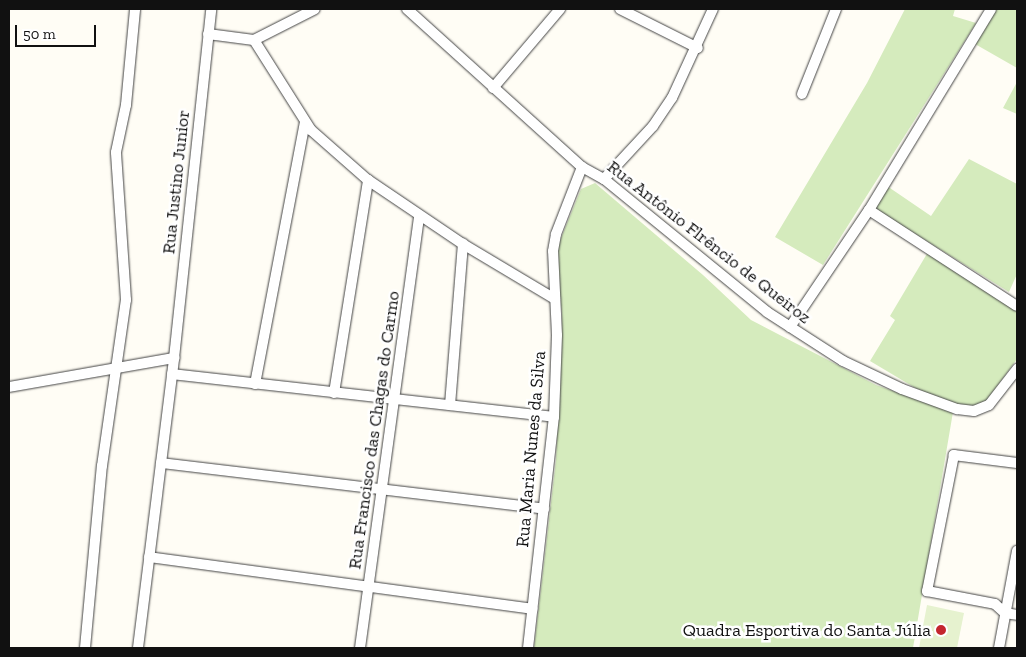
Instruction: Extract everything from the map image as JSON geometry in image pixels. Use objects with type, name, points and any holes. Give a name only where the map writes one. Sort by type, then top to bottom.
[{"type":"street","points":[[85,648],[102,466],[119,368],[127,266],[116,152],[126,105],[135,9]]},
{"type":"street","name":"Rua Justino Junior","points":[[138,648],[174,358],[211,9]]},
{"type":"street","points":[[208,34],[254,40],[315,9]]},
{"type":"street","name":"Rua Antônio Flrêncio de Queiroz","points":[[407,9],[582,167],[604,179],[790,327],[843,361],[902,389],[957,409],[974,411],[989,405],[1017,369]]},
{"type":"street","points":[[493,88],[558,9]]},
{"type":"street","points":[[620,9],[698,48]]},
{"type":"street","points":[[604,179],[653,126],[672,98],[698,48],[714,9]]},
{"type":"street","points":[[802,94],[836,9]]},
{"type":"street","points":[[790,327],[869,210],[991,9]]},
{"type":"street","points":[[254,40],[305,122],[368,180],[419,216],[555,300]]},
{"type":"street","points":[[255,384],[305,122]]},
{"type":"street","name":"Rua Maria Nunes da Silva","points":[[528,648],[554,417],[555,300],[553,256],[556,234],[582,167]]},
{"type":"street","points":[[334,392],[368,180]]},
{"type":"street","points":[[869,210],[1017,306]]},
{"type":"street","name":"Rua Francisco das Chagas do Carmo","points":[[360,648],[396,398],[419,216]]},
{"type":"street","points":[[450,405],[463,244]]},
{"type":"street","points":[[9,387],[174,358]]},
{"type":"street","points":[[172,374],[554,417]]},
{"type":"street","points":[[1013,598],[995,604],[927,591],[954,455],[1017,463]]},
{"type":"street","points":[[161,463],[544,509]]},
{"type":"street","points":[[999,648],[1005,613],[1013,598],[1017,551]]},
{"type":"street","points":[[149,557],[532,608]]},
{"type":"street","points":[[995,604],[1005,613],[1017,616]]},
{"type":"green space","points":[[905,9],[955,9],[953,16],[976,23],[823,265],[775,237],[867,83]]},
{"type":"green space","points":[[996,9],[1017,9],[1017,68],[975,44]]},
{"type":"green space","points":[[1017,82],[1017,114],[1003,108]]},
{"type":"green space","points":[[969,159],[1017,184],[1017,274],[1009,292],[875,209],[887,186],[931,216]]},
{"type":"green space","points":[[595,183],[703,275],[751,320],[876,385],[953,412],[913,648],[534,648],[556,460],[562,313],[556,266],[559,243],[581,189]]},
{"type":"green space","points":[[928,252],[1017,311],[1017,359],[984,404],[972,407],[954,404],[917,389],[870,361],[895,320],[890,316]]},
{"type":"green space","name":"Quadra Esportiva do Santa Júlia","points":[[927,605],[964,613],[957,648],[919,648]]},
{"type":"place","name":"Quadra Esportiva do Santa Júlia","points":[[941,630]]}]
